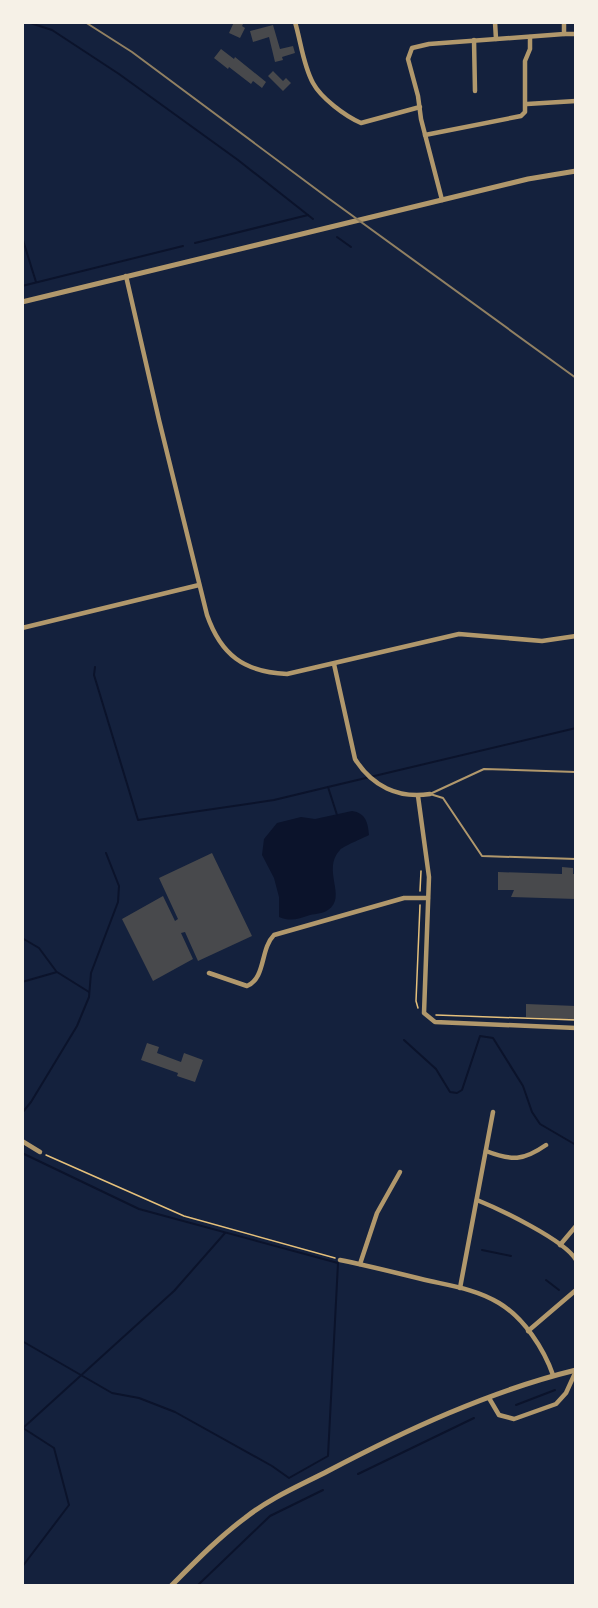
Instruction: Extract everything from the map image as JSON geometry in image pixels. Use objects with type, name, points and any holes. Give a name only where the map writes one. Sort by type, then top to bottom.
[{"type":"street","points":[[295,22],[309,75],[314,85],[353,120],[361,123],[420,107]]},
{"type":"street","points":[[495,22],[496,39]]},
{"type":"street","points":[[564,22],[564,34]]},
{"type":"street","points":[[442,200],[408,59],[412,48],[420,45],[474,40],[576,34]]},
{"type":"street","points":[[425,135],[521,116],[525,112],[526,104],[525,61],[530,49],[530,37]]},
{"type":"street","points":[[474,40],[475,91]]},
{"type":"street","points":[[526,104],[576,101]]},
{"type":"street","points":[[22,302],[528,179],[576,171]]},
{"type":"street","points":[[126,276],[199,585],[207,615],[218,641],[226,651],[246,666],[260,671],[286,674],[459,634],[542,642],[576,636]]},
{"type":"street","points":[[22,628],[199,585]]},
{"type":"street","points":[[334,664],[358,764],[372,781],[388,790],[400,795],[430,794]]},
{"type":"street","points":[[418,796],[429,869],[424,1013],[440,1023],[576,1028]]},
{"type":"street","points":[[209,973],[247,986],[256,980],[268,941],[274,935],[404,898],[428,898]]},
{"type":"street","points":[[460,1288],[493,1112]]},
{"type":"street","points":[[22,1141],[40,1152]]},
{"type":"street","points":[[486,1151],[516,1159],[533,1154],[546,1145]]},
{"type":"street","points":[[360,1264],[377,1214],[400,1172]]},
{"type":"street","points":[[477,1200],[511,1214],[570,1251],[576,1260]]},
{"type":"street","points":[[560,1245],[576,1226]]},
{"type":"street","points":[[340,1260],[460,1288],[500,1303],[528,1331],[549,1364],[553,1375]]},
{"type":"street","points":[[528,1331],[576,1290]]},
{"type":"street","points":[[171,1586],[220,1537],[276,1497],[366,1451],[489,1398],[553,1375],[576,1370]]},
{"type":"street","points":[[489,1398],[499,1415],[514,1419],[556,1404],[566,1393],[576,1370]]},
{"type":"lane","points":[[430,794],[484,769],[576,772]]},
{"type":"lane","points":[[430,794],[443,798],[482,856],[576,860]]},
{"type":"path","points":[[420,894],[421,871]]},
{"type":"path","points":[[420,901],[416,1001],[421,1012]]},
{"type":"path","points":[[431,1015],[576,1020]]},
{"type":"path","points":[[40,1152],[184,1216],[340,1260]]},
{"type":"water","points":[[352,811],[363,816],[369,835],[340,850],[335,858],[333,874],[336,898],[333,905],[324,912],[298,919],[279,917],[279,897],[274,878],[262,855],[264,839],[277,823],[301,817],[315,819]]},
{"type":"building","points":[[234,22],[244,22],[242,26],[245,28],[240,38],[229,33]]},
{"type":"building","points":[[273,25],[280,49],[293,46],[295,53],[275,62],[269,37],[253,42],[250,31]]},
{"type":"building","points":[[221,49],[234,59],[235,57],[266,82],[262,88],[253,81],[251,84],[214,58]]},
{"type":"building","points":[[273,71],[283,81],[286,78],[291,83],[283,91],[268,76]]},
{"type":"building","points":[[212,853],[252,936],[198,961],[185,932],[181,933],[193,959],[153,981],[122,919],[163,896],[175,921],[178,919],[159,878]]},
{"type":"building","points":[[562,867],[573,868],[573,874],[576,874],[576,899],[511,897],[514,890],[498,890],[498,872],[562,874]]},
{"type":"building","points":[[526,1004],[576,1006],[576,1020],[526,1017]]},
{"type":"building","points":[[147,1043],[159,1047],[157,1053],[181,1062],[184,1053],[203,1060],[195,1082],[177,1076],[178,1073],[141,1060]]},
{"type":"waterway","points":[[27,22],[52,30],[119,74],[238,160],[313,219]]},
{"type":"waterway","points":[[195,243],[308,215]]},
{"type":"waterway","points":[[22,237],[36,282]]},
{"type":"waterway","points":[[337,237],[351,247]]},
{"type":"waterway","points":[[22,286],[183,246]]},
{"type":"waterway","points":[[95,667],[94,675],[138,820],[274,800],[328,787],[337,815]]},
{"type":"waterway","points":[[328,787],[576,728]]},
{"type":"waterway","points":[[22,1113],[77,1026],[89,997],[91,973],[118,902],[119,886],[106,853]]},
{"type":"waterway","points":[[22,938],[39,948],[56,971]]},
{"type":"waterway","points":[[22,982],[57,972],[89,992]]},
{"type":"waterway","points":[[404,1040],[436,1069],[450,1092],[457,1093],[462,1090],[480,1036],[493,1038],[523,1086],[532,1112],[540,1124],[576,1145]]},
{"type":"waterway","points":[[22,1153],[139,1209],[338,1263],[328,1456],[289,1478],[272,1466],[175,1412],[139,1398],[112,1393],[22,1341]]},
{"type":"waterway","points":[[22,1567],[69,1505],[54,1448],[23,1428],[174,1291],[225,1233]]},
{"type":"waterway","points":[[482,1250],[511,1256]]},
{"type":"waterway","points":[[546,1280],[559,1290]]},
{"type":"waterway","points":[[516,1405],[555,1390]]},
{"type":"waterway","points":[[358,1474],[474,1418]]},
{"type":"waterway","points":[[197,1586],[270,1516],[323,1490]]},
{"type":"railway","points":[[85,22],[132,52],[576,378]]}]
